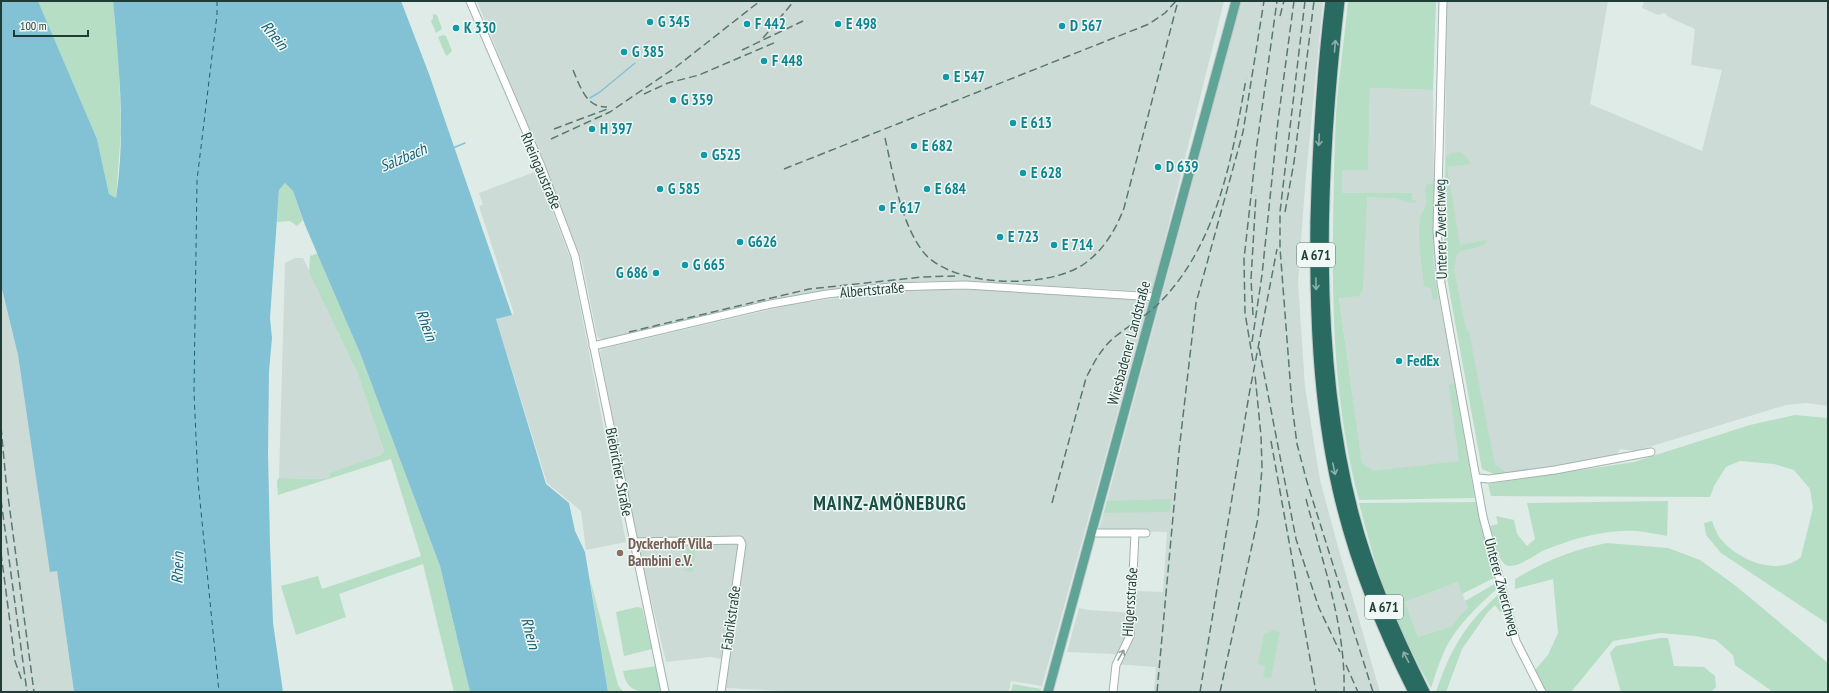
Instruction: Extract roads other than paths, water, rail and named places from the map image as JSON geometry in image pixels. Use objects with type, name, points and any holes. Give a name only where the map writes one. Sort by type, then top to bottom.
[{"type":"highway","name":"A 671","points":[[1330,1],[1319,142],[1316,257],[1318,344],[1322,388],[1330,451],[1343,490],[1360,566],[1376,611],[1414,692]]},
{"type":"highway","name":"A 671","points":[[1339,1],[1328,135],[1324,264],[1326,340],[1343,490]]},
{"type":"highway","name":"A 671","points":[[1350,519],[1384,608],[1424,692]]},
{"type":"main road","name":"Wiesbadener Landstraße","points":[[1048,692],[1236,1]]},
{"type":"street","name":"Rheingaustraße","points":[[470,1],[541,166],[575,256],[593,346]]},
{"type":"street","name":"Unterer Zwerchweg","points":[[1443,1],[1438,256],[1441,283],[1483,517],[1516,640],[1542,692]]},
{"type":"street","name":"Albertstraße","points":[[593,346],[771,304],[827,294],[890,287],[965,285],[1156,297]]},
{"type":"street","name":"Biebricher Straße","points":[[593,346],[665,692]]},
{"type":"street","points":[[1477,481],[1555,470],[1651,452]]},
{"type":"street","points":[[1092,531],[1097,533],[1146,533]]},
{"type":"street","name":"Hilgersstraße","points":[[1112,692],[1116,665],[1130,636],[1135,533]]},
{"type":"street","name":"Fabrikstraße","points":[[633,542],[740,540],[742,544],[721,692]]},
{"type":"water","name":"Rhein","points":[[1,1],[38,1],[97,139],[109,194],[116,198],[121,149],[121,124],[113,1],[401,1],[429,74],[512,315],[496,319],[546,484],[569,503],[575,531],[585,552],[608,692],[470,692],[440,566],[360,353],[305,225],[293,191],[285,183],[279,190],[270,318],[272,338],[269,371],[268,453],[273,623],[283,692],[74,692],[57,571],[50,572],[18,355],[1,285]]},
{"type":"waterway","name":"Salzbach","points":[[590,98],[600,92],[635,63]]},
{"type":"waterway","name":"Salzbach","points":[[453,148],[465,143]]},
{"type":"railway","points":[[551,139],[610,112],[676,67],[760,1]]},
{"type":"railway","points":[[763,38],[794,1]]},
{"type":"railway","points":[[784,169],[1149,24],[1165,13],[1176,1]]},
{"type":"railway","points":[[885,138],[899,199],[910,229],[925,254],[939,265],[958,273],[979,279],[1003,281],[1026,281],[1048,278],[1068,272],[1084,264],[1098,252],[1113,231],[1124,208],[1178,1]]},
{"type":"railway","points":[[1157,692],[1179,451],[1196,303],[1243,132],[1264,1]]},
{"type":"railway","points":[[1253,361],[1245,313],[1244,259],[1256,151],[1277,1]]},
{"type":"railway","points":[[1280,16],[1284,1]]},
{"type":"railway","points":[[1252,342],[1262,275],[1278,121],[1294,1]]},
{"type":"railway","points":[[1305,1],[1280,212],[1280,248],[1292,405],[1297,444],[1307,482],[1373,692]]},
{"type":"railway","points":[[1285,212],[1294,162],[1314,1]]},
{"type":"railway","points":[[742,50],[803,21]]},
{"type":"railway","points":[[644,94],[668,83],[699,75],[776,42]]},
{"type":"railway","points":[[573,70],[581,89],[589,100],[594,104],[607,107]]},
{"type":"railway","points":[[1052,503],[1086,378],[1092,366],[1102,350],[1111,340],[1159,304],[1182,275],[1198,250],[1210,223],[1229,166],[1246,79]]},
{"type":"railway","points":[[554,129],[610,108]]},
{"type":"railway","points":[[1253,315],[1251,279],[1256,195]]},
{"type":"railway","points":[[1200,692],[1249,395],[1277,249]]},
{"type":"railway","points":[[629,332],[809,289],[922,277],[955,276]]},
{"type":"railway","points":[[1259,348],[1296,539],[1319,608],[1340,652]]},
{"type":"railway","points":[[1220,692],[1258,518],[1262,468],[1261,436],[1255,375]]},
{"type":"railway","points":[[1,427],[6,481],[34,692]]},
{"type":"railway","points":[[1271,441],[1316,692]]},
{"type":"railway","points":[[1306,499],[1326,570],[1337,618],[1344,667],[1344,692]]},
{"type":"railway","points":[[1,500],[27,692]]},
{"type":"railway","points":[[1,553],[15,661],[22,681]]},
{"type":"railway","points":[[1346,665],[1358,692]]},
{"type":"place","name":"G 345","points":[[650,22]]},
{"type":"place","name":"F 442","points":[[747,24]]},
{"type":"place","name":"E 498","points":[[838,24]]},
{"type":"place","name":"D 567","points":[[1062,26]]},
{"type":"place","name":"K 330","points":[[456,28]]},
{"type":"place","name":"G 385","points":[[624,52]]},
{"type":"place","name":"F 448","points":[[764,61]]},
{"type":"place","name":"E 547","points":[[946,77]]},
{"type":"place","name":"G 359","points":[[673,100]]},
{"type":"place","name":"E 613","points":[[1013,123]]},
{"type":"place","name":"H 397","points":[[592,129]]},
{"type":"place","name":"E 682","points":[[914,146]]},
{"type":"place","name":"G525","points":[[704,155]]},
{"type":"place","name":"D 639","points":[[1158,167]]},
{"type":"place","name":"E 628","points":[[1023,173]]},
{"type":"place","name":"G 585","points":[[660,189]]},
{"type":"place","name":"E 684","points":[[927,189]]},
{"type":"place","name":"F 617","points":[[882,208]]},
{"type":"place","name":"E 723","points":[[1000,237]]},
{"type":"place","name":"G626","points":[[740,242]]},
{"type":"place","name":"E 714","points":[[1054,245]]},
{"type":"place","name":"G 665","points":[[685,265]]},
{"type":"place","name":"G 686","points":[[656,273]]},
{"type":"place","name":"FedEx","points":[[1399,361]]},
{"type":"place","name":"Dyckerhoff Villa Bambini e.V.","points":[[620,553]]},
{"type":"district","name":"MAINZ-AMÖNEBURG","points":[[890,503]]}]
